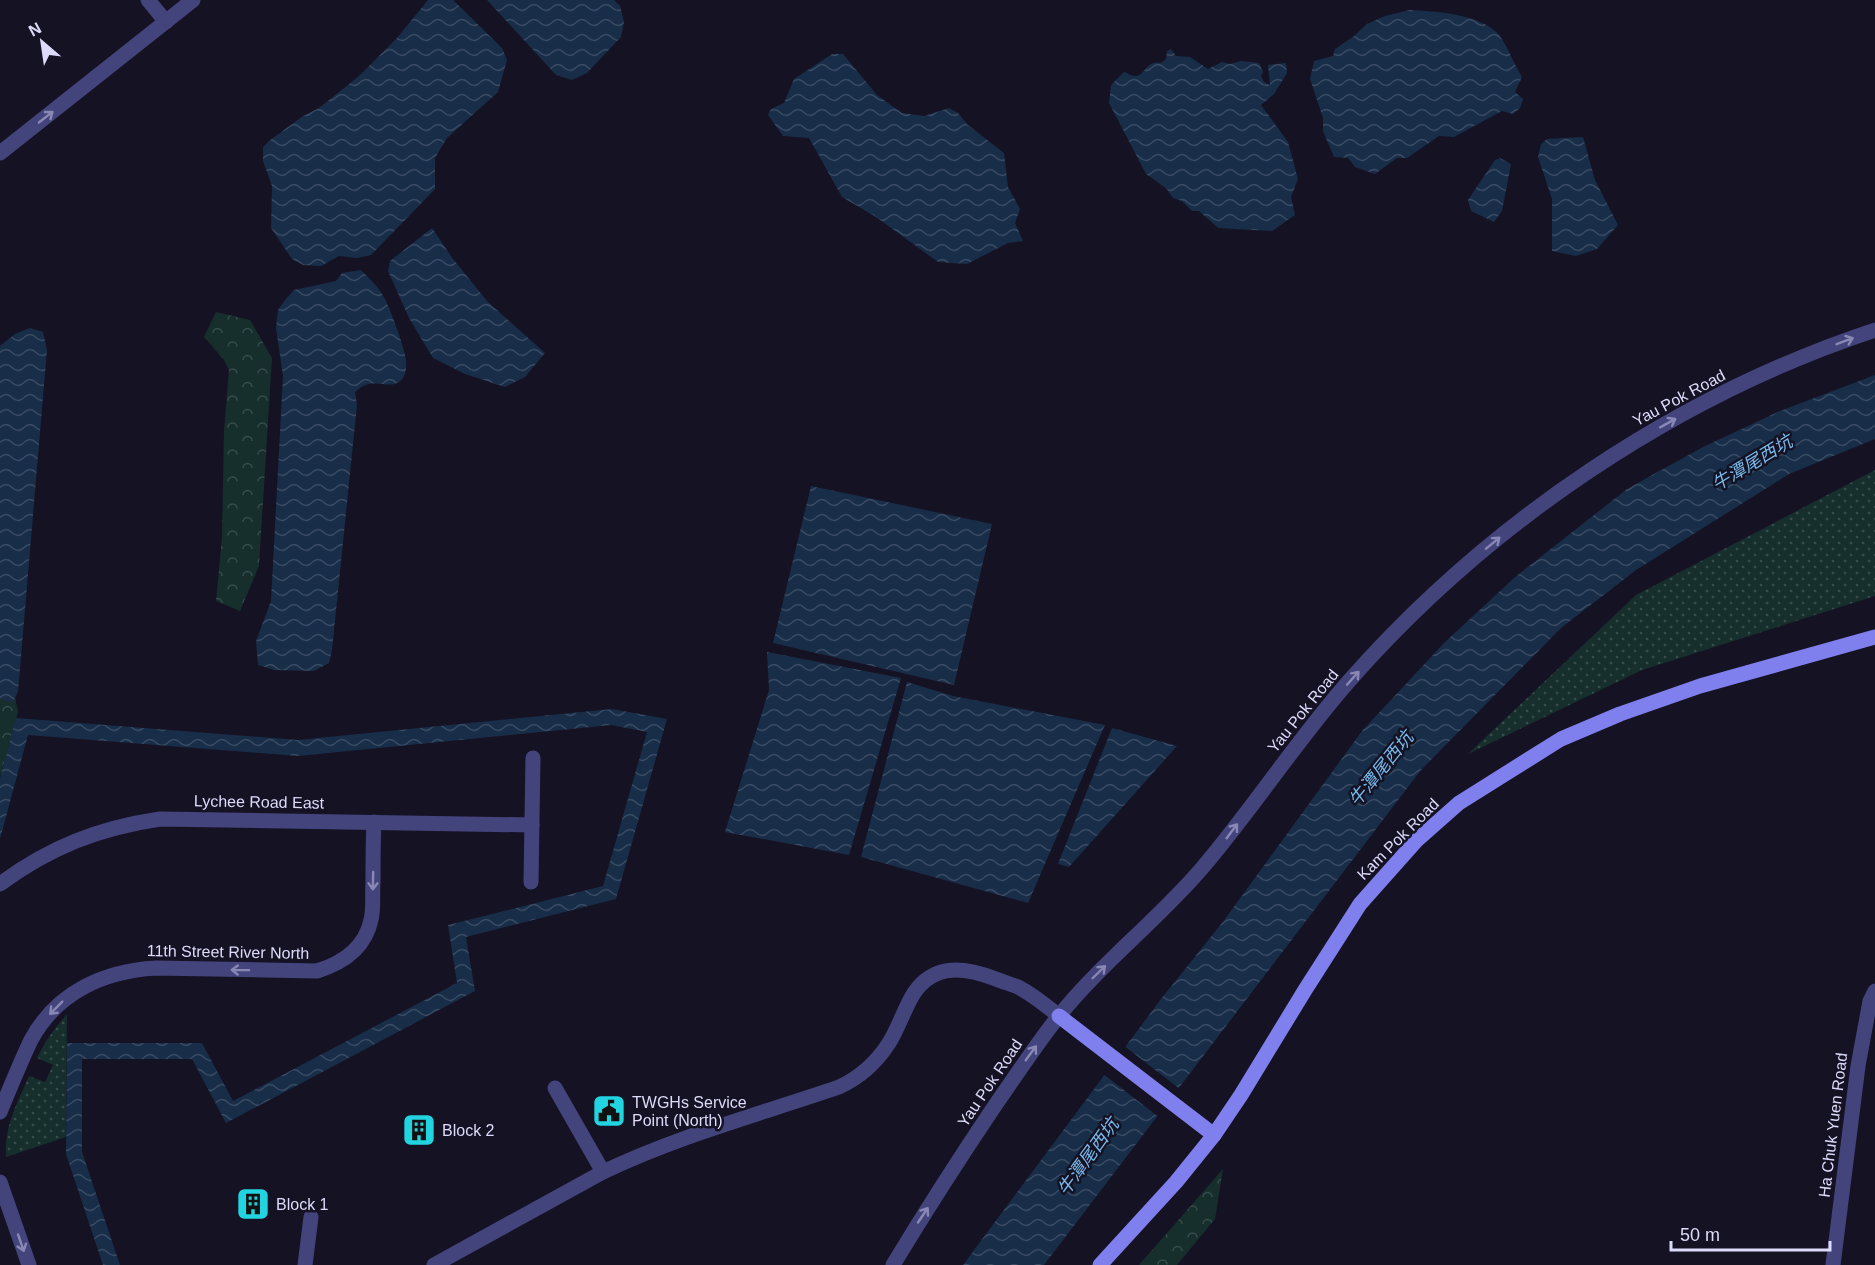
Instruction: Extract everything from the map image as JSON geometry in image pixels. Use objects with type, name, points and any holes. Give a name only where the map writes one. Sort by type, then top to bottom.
[{"type":"street","points":[[148,0],[166,22]]},
{"type":"street","points":[[0,153],[193,0]]},
{"type":"street","name":"Yau Pok Road","points":[[893,1265],[958,1161],[1031,1053],[1059,1016],[1088,983],[1201,870],[1322,713],[1403,624],[1475,558],[1553,497],[1618,453],[1713,398],[1798,359],[1875,330]]},
{"type":"street","name":"Kam Pok Road","points":[[1100,1265],[1176,1182],[1214,1135],[1360,903],[1416,841],[1459,803],[1561,739],[1620,714],[1700,686],[1875,637]]},
{"type":"street","points":[[531,882],[533,758]]},
{"type":"street","name":"Lychee Road East","points":[[0,884],[44,855],[71,842],[129,823],[160,819],[532,825]]},
{"type":"street","name":"11th Street River North","points":[[0,1112],[32,1039],[44,1021],[58,1005],[94,981],[114,974],[146,969],[317,971],[346,958],[367,934],[372,918],[374,822]]},
{"type":"street","points":[[434,1265],[454,1260],[603,1172],[668,1144],[839,1088],[852,1081],[866,1072],[890,1042],[922,983],[939,973],[955,969],[972,971],[1019,987],[1214,1135]]},
{"type":"street","name":"Ha Chuk Yuen Road","points":[[1833,1265],[1857,1066],[1870,1001],[1875,991]]},
{"type":"street","points":[[555,1088],[603,1172]]},
{"type":"street","points":[[0,1182],[4,1204],[29,1265]]},
{"type":"street","points":[[305,1265],[311,1217]]},
{"type":"green space","points":[[216,312],[250,320],[272,358],[259,566],[240,611],[216,601],[222,538],[224,431],[229,370],[224,360],[204,337]]},
{"type":"green space","points":[[1875,470],[1875,596],[1642,670],[1468,754],[1636,595]]},
{"type":"green space","points":[[10,671],[18,712],[0,777],[0,675]]},
{"type":"green space","points":[[67,1014],[66,1137],[6,1157],[7,1135],[16,1106],[29,1076],[45,1082],[53,1065],[37,1058],[43,1046]]},
{"type":"green space","points":[[1223,1169],[1215,1219],[1177,1265],[1139,1265]]},
{"type":"water","points":[[428,0],[453,0],[502,48],[507,60],[498,92],[447,138],[435,158],[435,189],[371,255],[357,258],[339,256],[321,266],[303,265],[292,259],[271,228],[272,186],[263,161],[263,147],[303,116],[319,108],[359,76],[397,38]]},
{"type":"water","points":[[487,0],[614,0],[620,6],[624,22],[621,37],[587,73],[572,80],[556,75]]},
{"type":"water","points":[[1409,10],[1457,15],[1481,22],[1491,28],[1499,35],[1522,77],[1515,92],[1523,99],[1520,108],[1513,114],[1502,111],[1454,137],[1439,136],[1407,158],[1397,158],[1375,174],[1355,167],[1348,158],[1334,157],[1323,131],[1323,118],[1310,79],[1314,61],[1333,56],[1335,49],[1367,24],[1385,16]]},
{"type":"water","points":[[1171,49],[1176,56],[1190,57],[1208,69],[1222,62],[1259,63],[1264,82],[1270,85],[1268,65],[1286,63],[1287,73],[1274,94],[1261,105],[1288,142],[1298,179],[1291,197],[1295,215],[1272,231],[1218,228],[1199,211],[1192,211],[1182,201],[1173,198],[1166,188],[1146,174],[1109,103],[1111,85],[1124,72],[1138,76],[1152,63],[1161,63],[1166,59],[1167,51]]},
{"type":"water","points":[[832,54],[843,54],[877,95],[902,113],[924,116],[949,108],[958,113],[968,125],[1004,153],[1008,187],[1020,209],[1015,223],[1023,241],[1008,243],[967,264],[938,262],[876,217],[842,197],[809,138],[783,136],[768,115],[771,109],[784,103],[794,79]]},
{"type":"water","points":[[1583,137],[1595,180],[1618,225],[1597,249],[1576,256],[1552,251],[1552,199],[1538,157],[1541,144],[1547,139]]},
{"type":"water","points":[[1500,158],[1511,164],[1502,211],[1494,222],[1471,211],[1468,200],[1495,160]]},
{"type":"water","points":[[432,228],[453,259],[488,302],[545,353],[525,377],[505,387],[465,374],[433,358],[409,318],[388,271],[390,261]]},
{"type":"water","points":[[361,270],[383,295],[403,348],[406,370],[399,382],[389,385],[367,384],[355,392],[357,405],[329,663],[314,671],[274,670],[258,665],[256,641],[271,601],[283,376],[276,328],[278,310],[294,290],[336,281],[342,273]]},
{"type":"water","points":[[30,328],[43,332],[47,350],[18,692],[13,702],[0,699],[0,346],[15,334]]},
{"type":"water","name":"牛潭尾西坑","points":[[1875,375],[1875,439],[1789,474],[1636,570],[1561,628],[1421,770],[1044,1265],[963,1265],[1161,999],[1222,923],[1362,731],[1444,643],[1514,578],[1627,489],[1703,447],[1780,411]]},
{"type":"water","points":[[811,486],[992,524],[954,685],[773,643]]},
{"type":"water","points":[[767,652],[901,678],[849,855],[725,832],[769,690]]},
{"type":"water","points":[[907,682],[953,696],[1105,725],[1028,903],[861,857]]},
{"type":"water","points":[[612,709],[667,719],[616,899],[466,937],[475,991],[226,1123],[192,1059],[82,1059],[82,1152],[120,1265],[103,1265],[66,1154],[67,1043],[202,1043],[233,1101],[457,983],[448,925],[603,886],[647,732],[611,725],[298,756],[28,735],[0,839],[0,778],[16,718],[298,740]]},
{"type":"water","points":[[1112,728],[1177,746],[1069,867],[1058,864]]},
{"type":"pier","points":[[1123,1045],[1181,1090],[1160,1118],[1102,1073]]},
{"type":"place","name":"TWGHs Service Point (North)","points":[[609,1111]]},
{"type":"place","name":"Block 2","points":[[419,1130]]},
{"type":"place","name":"Block 1","points":[[253,1204]]}]
